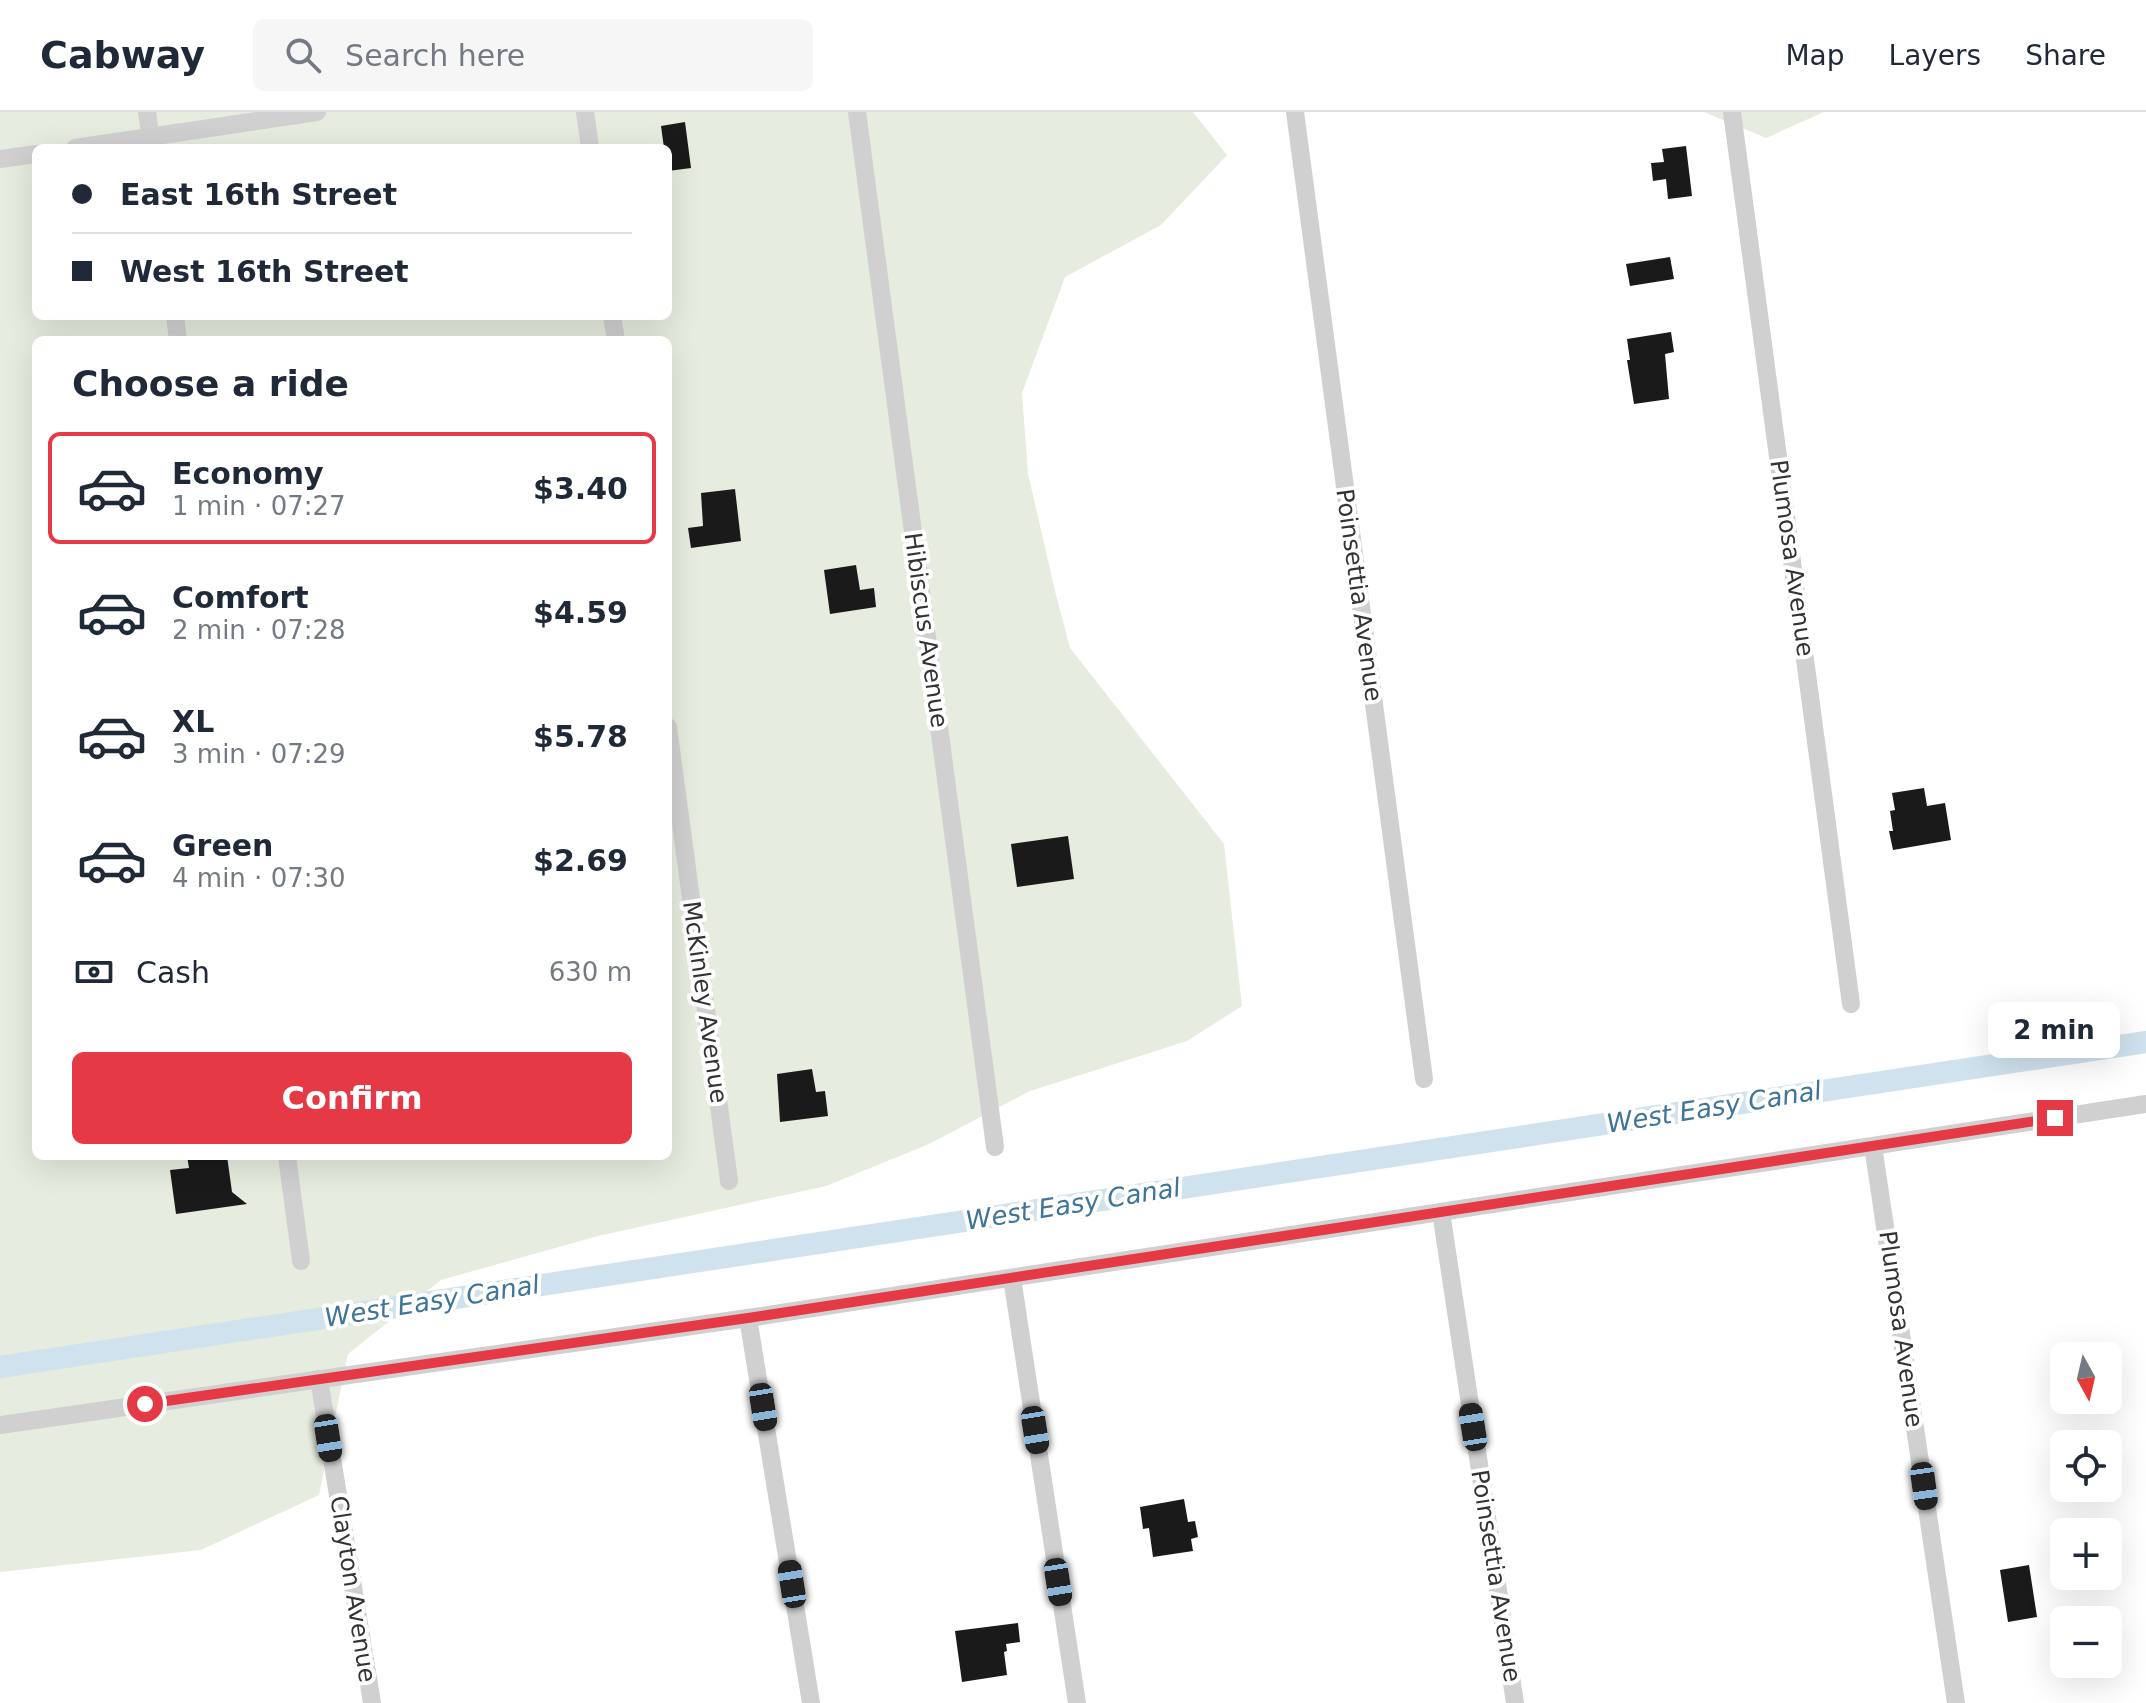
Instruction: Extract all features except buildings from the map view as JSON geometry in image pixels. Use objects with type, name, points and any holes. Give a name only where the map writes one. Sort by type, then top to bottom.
[{"type":"street","points":[[147,112],[151,142]]},
{"type":"street","points":[[126,144],[317,112]]},
{"type":"street","points":[[585,112],[589,144]]},
{"type":"street","name":"Hibiscus Avenue","points":[[857,112],[995,1147]]},
{"type":"street","name":"Poinsettia Avenue","points":[[1295,112],[1424,1079]]},
{"type":"street","name":"Plumosa Avenue","points":[[1732,112],[1851,1004]]},
{"type":"street","points":[[0,159],[32,155]]},
{"type":"street","name":"McKinley Avenue","points":[[672,757],[729,1181]]},
{"type":"street","points":[[0,1425],[748,1318],[2146,1104]]},
{"type":"street","name":"Plumosa Avenue","points":[[1873,1146],[1956,1703]]},
{"type":"street","points":[[288,1160],[301,1261]]},
{"type":"street","name":"Poinsettia Avenue","points":[[1441,1212],[1515,1703]]},
{"type":"street","points":[[1012,1278],[1077,1703]]},
{"type":"street","points":[[748,1318],[811,1703]]},
{"type":"street","name":"Clayton Avenue","points":[[319,1379],[372,1703]]},
{"type":"shaded area","points":[[0,112],[1193,112],[1227,155],[1161,225],[1065,277],[1022,393],[1028,474],[1070,648],[1224,844],[1242,1006],[1187,1041],[1030,1091],[929,1144],[826,1186],[598,1236],[441,1280],[348,1354],[319,1495],[201,1550],[0,1572]]},
{"type":"shaded area","points":[[1704,112],[1824,112],[1766,138]]},
{"type":"waterway","name":"West Easy Canal","points":[[0,1367],[2146,1042]]},
{"type":"route","points":[[145,1404],[748,1318],[2055,1118]]}]
